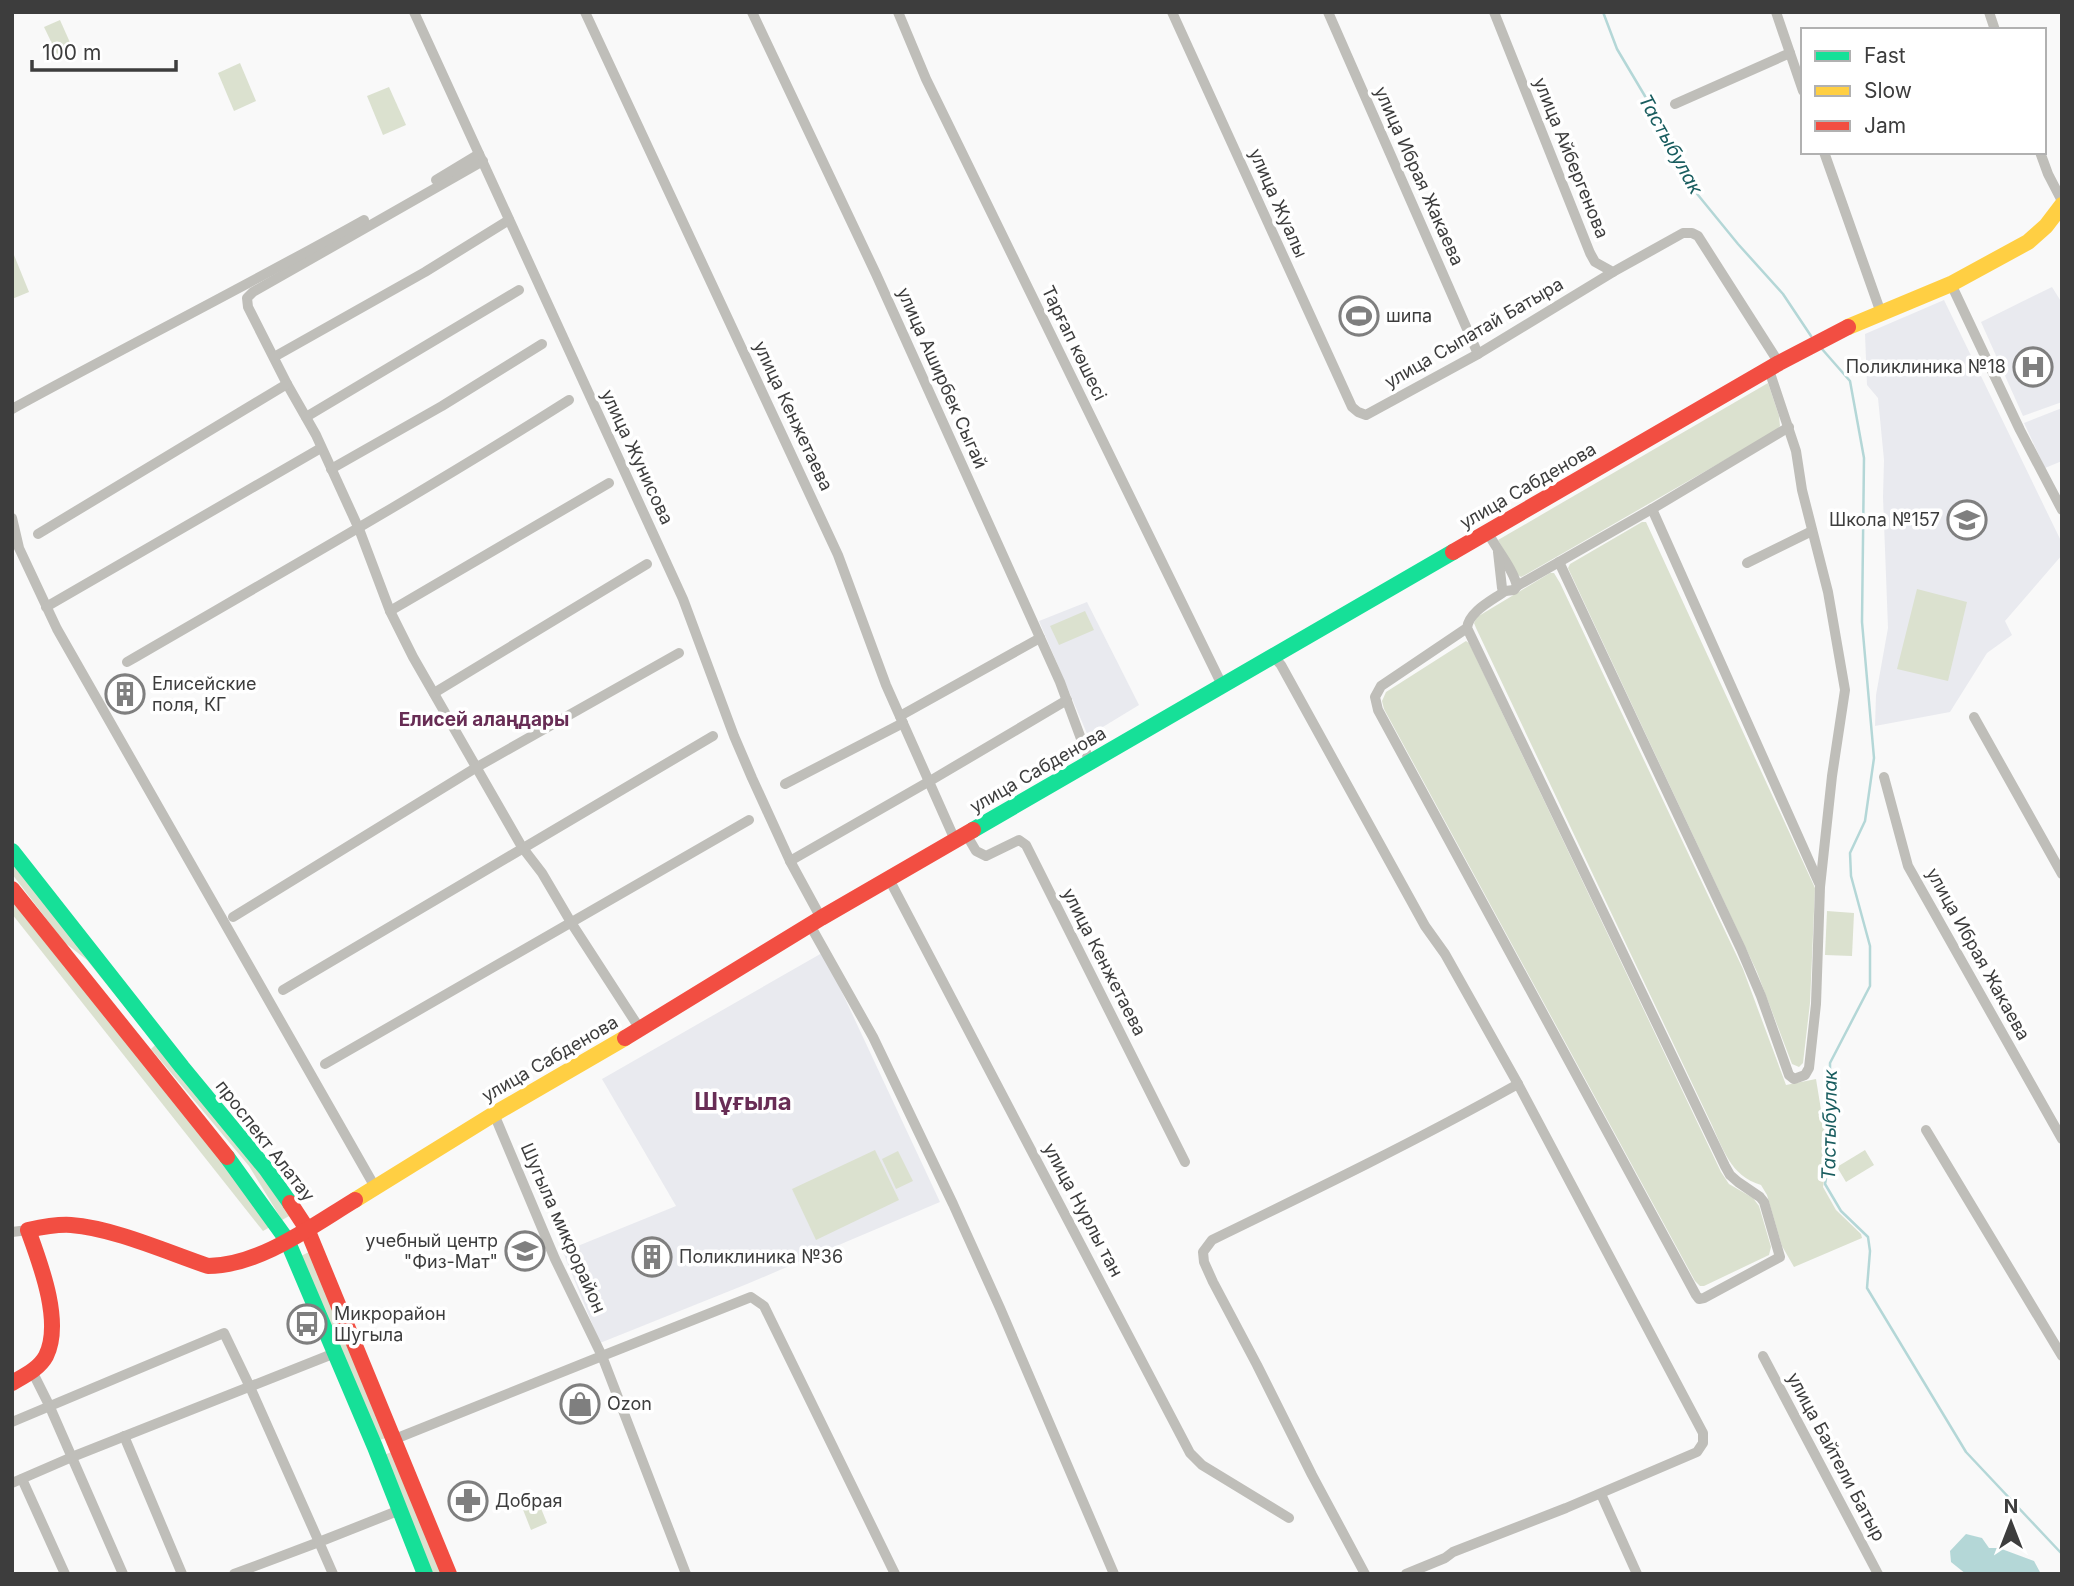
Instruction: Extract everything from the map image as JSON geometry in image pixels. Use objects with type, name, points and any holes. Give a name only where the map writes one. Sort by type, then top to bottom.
[{"type":"street","name":"улица Жунисова","points":[[414,12],[678,589],[734,736],[816,921],[1004,1315],[1114,1574]]},
{"type":"street","name":"улица Кенжетаева","points":[[585,12],[838,555],[886,685],[929,782],[960,837],[976,851],[986,856],[1018,840],[1026,845],[1185,1162]]},
{"type":"street","name":"улица Аширбек Сыгай","points":[[752,12],[876,274],[1040,638],[1090,763]]},
{"type":"street","name":"Тарғап көшесі","points":[[898,12],[932,91],[1223,687]]},
{"type":"street","name":"улица Жуалы","points":[[1172,12],[1352,407]]},
{"type":"street","name":"улица Ибрая Жакаева","points":[[1328,12],[1478,354]]},
{"type":"street","name":"улица Айбергенова","points":[[1494,12],[1590,253],[1595,262],[1613,272]]},
{"type":"street","points":[[1776,12],[1801,85]]},
{"type":"street","points":[[1675,104],[1790,53]]},
{"type":"street","points":[[1825,154],[1881,313]]},
{"type":"street","points":[[2041,154],[2062,203]]},
{"type":"street","points":[[481,158],[265,286],[247,298],[248,307],[321,448],[359,529],[390,611],[434,693],[522,847],[542,873],[640,1029]]},
{"type":"street","points":[[12,409],[481,158]]},
{"type":"street","name":"улица Сабденова","points":[[20,1231],[72,1225],[102,1230],[208,1266],[244,1262],[307,1229],[816,921],[1833,333],[1951,284],[2028,242],[2046,226],[2062,203]]},
{"type":"street","points":[[274,357],[425,272],[509,220]]},
{"type":"street","points":[[1559,562],[1741,949],[1761,996],[1788,1075],[1794,1079],[1805,1075],[1809,1068],[1816,1004],[1820,887],[1845,690],[1828,592],[1802,490],[1796,451],[1774,367],[1698,236],[1683,233],[1613,272]]},
{"type":"street","name":"улица Сыпатай Батыра","points":[[1352,407],[1366,415],[1478,354],[1613,272]]},
{"type":"street","points":[[1951,284],[2020,430],[2062,510]]},
{"type":"street","points":[[306,417],[519,290]]},
{"type":"street","points":[[331,469],[442,406],[541,344]]},
{"type":"street","points":[[38,534],[286,384]]},
{"type":"street","points":[[127,662],[359,529],[569,400]]},
{"type":"street","points":[[1467,628],[1381,686],[1374,697],[1378,710],[1696,1296],[1703,1298],[1780,1257],[1764,1202],[1730,1175],[1725,1166],[1467,628],[1472,615],[1505,591],[1514,590],[1789,427]]},
{"type":"street","points":[[46,607],[321,448]]},
{"type":"street","points":[[390,611],[609,483]]},
{"type":"street","points":[[1652,509],[1820,887]]},
{"type":"street","points":[[12,518],[19,548],[46,607],[375,1187]]},
{"type":"street","points":[[1487,531],[1517,586]]},
{"type":"street","points":[[1747,562],[1812,531]]},
{"type":"street","points":[[1498,552],[1501,583],[1505,591]]},
{"type":"street","points":[[434,693],[647,564]]},
{"type":"street","points":[[785,784],[902,720],[1040,638]]},
{"type":"street","points":[[233,917],[477,767],[679,653]]},
{"type":"street","points":[[1274,657],[1281,665],[1425,926],[1445,954],[1518,1084],[1703,1433],[1703,1443],[1697,1452],[1601,1494],[1453,1552],[1406,1574]]},
{"type":"street","points":[[790,861],[1067,700]]},
{"type":"street","points":[[1974,717],[2062,874]]},
{"type":"street","points":[[283,990],[713,736]]},
{"type":"street","name":"улица Ибрая Жакаева","points":[[1884,777],[1908,866],[2062,1139]]},
{"type":"street","points":[[326,1064],[749,820]]},
{"type":"street","name":"проспект Алатау","points":[[12,851],[266,1169],[307,1229],[449,1574]]},
{"type":"street","name":"улица Нурлы тан","points":[[889,879],[1190,1453],[1202,1465],[1289,1518]]},
{"type":"street","points":[[12,888],[244,1178],[287,1240],[375,1447],[425,1574]]},
{"type":"street","points":[[141,1050],[158,1036]]},
{"type":"street","points":[[1365,1574],[1213,1282],[1204,1262],[1203,1252],[1212,1240],[1428,1134],[1518,1084]]},
{"type":"street","name":"Шугыла микрорайон","points":[[494,1114],[555,1259],[602,1356],[686,1574]]},
{"type":"street","points":[[1926,1130],[2062,1356]]},
{"type":"street","points":[[12,1383],[33,1371],[45,1358],[49,1349],[51,1317],[39,1262],[20,1231]]},
{"type":"street","points":[[375,1447],[748,1298],[755,1298],[764,1307],[895,1574]]},
{"type":"street","points":[[12,1422],[224,1333],[333,1574]]},
{"type":"street","points":[[65,1574],[17,1481],[335,1353]]},
{"type":"street","name":"улица Байтели Батыр","points":[[1763,1356],[1878,1574]]},
{"type":"street","points":[[33,1371],[123,1574]]},
{"type":"street","points":[[124,1436],[182,1574]]},
{"type":"street","points":[[1601,1494],[1637,1574]]},
{"type":"street","points":[[234,1574],[400,1510]]},
{"type":"shaded area","points":[[2052,287],[2062,303],[2062,402],[2023,416],[1981,322]]},
{"type":"shaded area","name":"Школа №157","points":[[1944,300],[2062,543],[2062,555],[2005,621],[2012,635],[1987,653],[1950,712],[1875,726],[1876,695],[1888,628],[1884,460],[1878,398],[1867,385],[1865,334]]},
{"type":"shaded area","points":[[2062,408],[2062,461],[2045,468],[2024,423]]},
{"type":"shaded area","points":[[1087,602],[1139,705],[1088,736],[1039,621]]},
{"type":"shaded area","points":[[822,953],[940,1202],[600,1343],[563,1252],[676,1206],[602,1079]]},
{"type":"green space","points":[[60,20],[72,47],[57,54],[44,27]]},
{"type":"green space","points":[[240,63],[256,101],[234,111],[218,73]]},
{"type":"green space","points":[[389,87],[406,125],[383,135],[367,96]]},
{"type":"green space","points":[[14,255],[29,292],[12,299],[12,256]]},
{"type":"green space","points":[[1768,383],[1779,416],[1780,426],[1777,430],[1525,575],[1518,575],[1498,540]]},
{"type":"green space","points":[[1646,522],[1815,888],[1810,1003],[1803,1063],[1799,1067],[1792,1064],[1757,972],[1568,568],[1570,564]]},
{"type":"green space","points":[[1554,573],[1560,583],[1743,969],[1786,1085],[1816,1079],[1828,1153],[1823,1187],[1836,1210],[1862,1238],[1794,1267],[1782,1246],[1767,1195],[1761,1185],[1742,1175],[1724,1151],[1474,623],[1477,617]]},
{"type":"green space","points":[[1917,589],[1967,602],[1948,681],[1897,669]]},
{"type":"green space","points":[[1085,611],[1094,630],[1059,645],[1050,626]]},
{"type":"green space","points":[[1466,641],[1721,1172],[1729,1184],[1753,1198],[1759,1206],[1771,1247],[1769,1255],[1704,1286],[1695,1281],[1384,709],[1382,701],[1386,692]]},
{"type":"green space","points":[[12,860],[144,1031],[87,960],[64,942],[12,874]]},
{"type":"green space","points":[[12,901],[244,1190],[270,1227],[263,1231],[12,914]]},
{"type":"green space","points":[[1827,911],[1854,913],[1852,956],[1825,955]]},
{"type":"green space","points":[[156,1044],[256,1163],[291,1215],[282,1220],[249,1166],[151,1049]]},
{"type":"green space","points":[[875,1150],[899,1200],[816,1240],[792,1189]]},
{"type":"green space","points":[[1865,1150],[1874,1165],[1846,1182],[1837,1167]]},
{"type":"green space","points":[[898,1151],[913,1181],[896,1189],[882,1159]]},
{"type":"green space","points":[[311,1251],[386,1438],[379,1440],[301,1256]]},
{"type":"green space","points":[[394,1451],[443,1574],[432,1574],[384,1455]]},
{"type":"green space","points":[[536,1496],[547,1523],[531,1530],[520,1502]]},
{"type":"water","points":[[1966,1534],[1982,1538],[1989,1548],[1999,1548],[2034,1561],[2041,1574],[1966,1574],[1951,1562],[1950,1551]]},
{"type":"waterway","name":"Тастыбулак","points":[[1603,12],[1617,49],[1655,113],[1689,184],[1783,294],[1811,336]]},
{"type":"waterway","name":"Тастыбулак","points":[[1822,349],[1850,381],[1864,458],[1862,622],[1874,758],[1865,821],[1850,853],[1851,876],[1870,946],[1870,986],[1830,1063],[1830,1157],[1825,1184],[1841,1211],[1868,1237],[1870,1251],[1867,1288],[1966,1452],[2062,1554]]},
{"type":"traffic: fast","points":[[973,830],[1453,552]]},
{"type":"traffic: fast","points":[[12,851],[266,1169],[290,1203]]},
{"type":"traffic: fast","points":[[227,1157],[287,1240],[375,1447],[425,1574]]},
{"type":"traffic: slow","points":[[1848,327],[1951,284],[2028,242],[2046,226],[2062,205]]},
{"type":"traffic: slow","points":[[355,1200],[494,1114],[625,1038]]},
{"type":"traffic: jam","points":[[1453,552],[1779,363],[1848,327]]},
{"type":"traffic: jam","points":[[625,1038],[821,918],[973,830]]},
{"type":"traffic: jam","points":[[12,889],[227,1157]]},
{"type":"traffic: jam","points":[[12,1383],[39,1365],[51,1342],[48,1293],[28,1230],[60,1225],[87,1227],[122,1236],[208,1266],[227,1264],[266,1252],[355,1200]]},
{"type":"traffic: jam","points":[[290,1203],[307,1229],[449,1574]]},
{"type":"place","name":"шипа","points":[[1359,316]]},
{"type":"place","name":"Поликлиника №18","points":[[2033,367]]},
{"type":"place","name":"Школа №157","points":[[1967,520]]},
{"type":"place","name":"Елисейские поля, КГ","points":[[125,694]]},
{"type":"place","name":"учебный центр \"Физ-Мат\"","points":[[525,1251]]},
{"type":"place","name":"Поликлиника №36","points":[[652,1257]]},
{"type":"place","name":"Микрорайон Шугыла","points":[[307,1324]]},
{"type":"place","name":"Ozon","points":[[580,1404]]},
{"type":"place","name":"Добрая","points":[[468,1501]]},
{"type":"district","name":"Елисей алаңдары","points":[[484,719]]},
{"type":"district","name":"Шұғыла","points":[[743,1102]]}]
